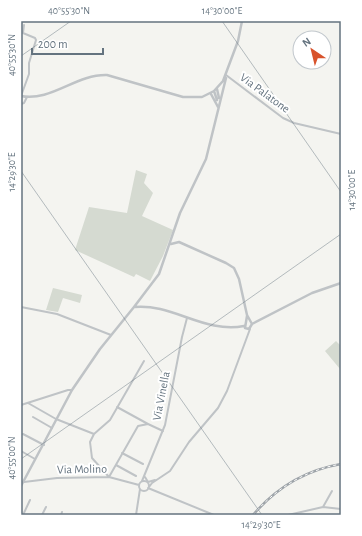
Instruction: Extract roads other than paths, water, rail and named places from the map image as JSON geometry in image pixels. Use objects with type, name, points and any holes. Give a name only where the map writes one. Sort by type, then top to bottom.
[{"type":"street","points":[[24,25],[23,33],[35,38],[36,40],[28,62],[29,74],[21,96],[27,97],[44,94],[80,79],[96,75],[107,75],[187,98],[198,98],[211,94],[216,90],[226,75],[238,41],[242,21]]},
{"type":"street","points":[[218,102],[226,83],[226,75]]},
{"type":"street","name":"Via Palatone","points":[[226,75],[283,118],[294,123],[341,134]]},
{"type":"street","points":[[21,486],[72,390],[111,335],[134,308],[159,274],[174,240],[174,234],[180,213],[206,159],[218,108],[216,90]]},
{"type":"street","points":[[211,94],[218,102]]},
{"type":"street","points":[[21,104],[24,103],[27,97]]},
{"type":"street","points":[[140,497],[148,487],[170,471],[190,442],[218,408],[226,391],[251,323],[247,315],[239,279],[234,268],[174,240]]},
{"type":"street","points":[[134,308],[153,308],[205,324],[226,328],[245,326],[312,293],[341,283]]},
{"type":"street","points":[[21,307],[57,314],[111,335]]},
{"type":"street","points":[[247,315],[245,326],[247,336]]},
{"type":"street","name":"Via Vinella","points":[[142,481],[163,431],[187,318]]},
{"type":"street","points":[[245,326],[250,328]]},
{"type":"street","points":[[144,361],[108,424],[94,434],[90,442],[90,454],[97,465],[109,477],[136,428],[143,424],[148,424]]},
{"type":"street","points":[[21,405],[72,390]]},
{"type":"street","points":[[28,403],[56,419],[94,434]]},
{"type":"street","points":[[118,407],[163,431]]},
{"type":"street","points":[[33,418],[52,428]]},
{"type":"street","points":[[158,428],[164,427]]},
{"type":"street","points":[[22,434],[44,445]]},
{"type":"street","points":[[21,451],[35,459]]},
{"type":"street","points":[[122,453],[143,464]]},
{"type":"street","points":[[116,465],[136,476]]},
{"type":"street","points":[[145,475],[148,482],[148,487]]},
{"type":"street","name":"Via Molino","points":[[24,482],[57,478],[109,477],[139,485]]},
{"type":"street","points":[[136,515],[140,497],[139,485],[142,481],[148,482],[158,480]]},
{"type":"street","points":[[148,487],[214,515]]},
{"type":"street","points":[[140,488],[146,490]]},
{"type":"street","points":[[323,508],[332,491]]},
{"type":"street","points":[[22,515],[30,500]]},
{"type":"street","points":[[42,515],[46,506]]},
{"type":"street","points":[[288,515],[323,508],[341,509]]},
{"type":"railway","points":[[253,515],[272,496],[292,482],[316,471],[341,464]]}]
